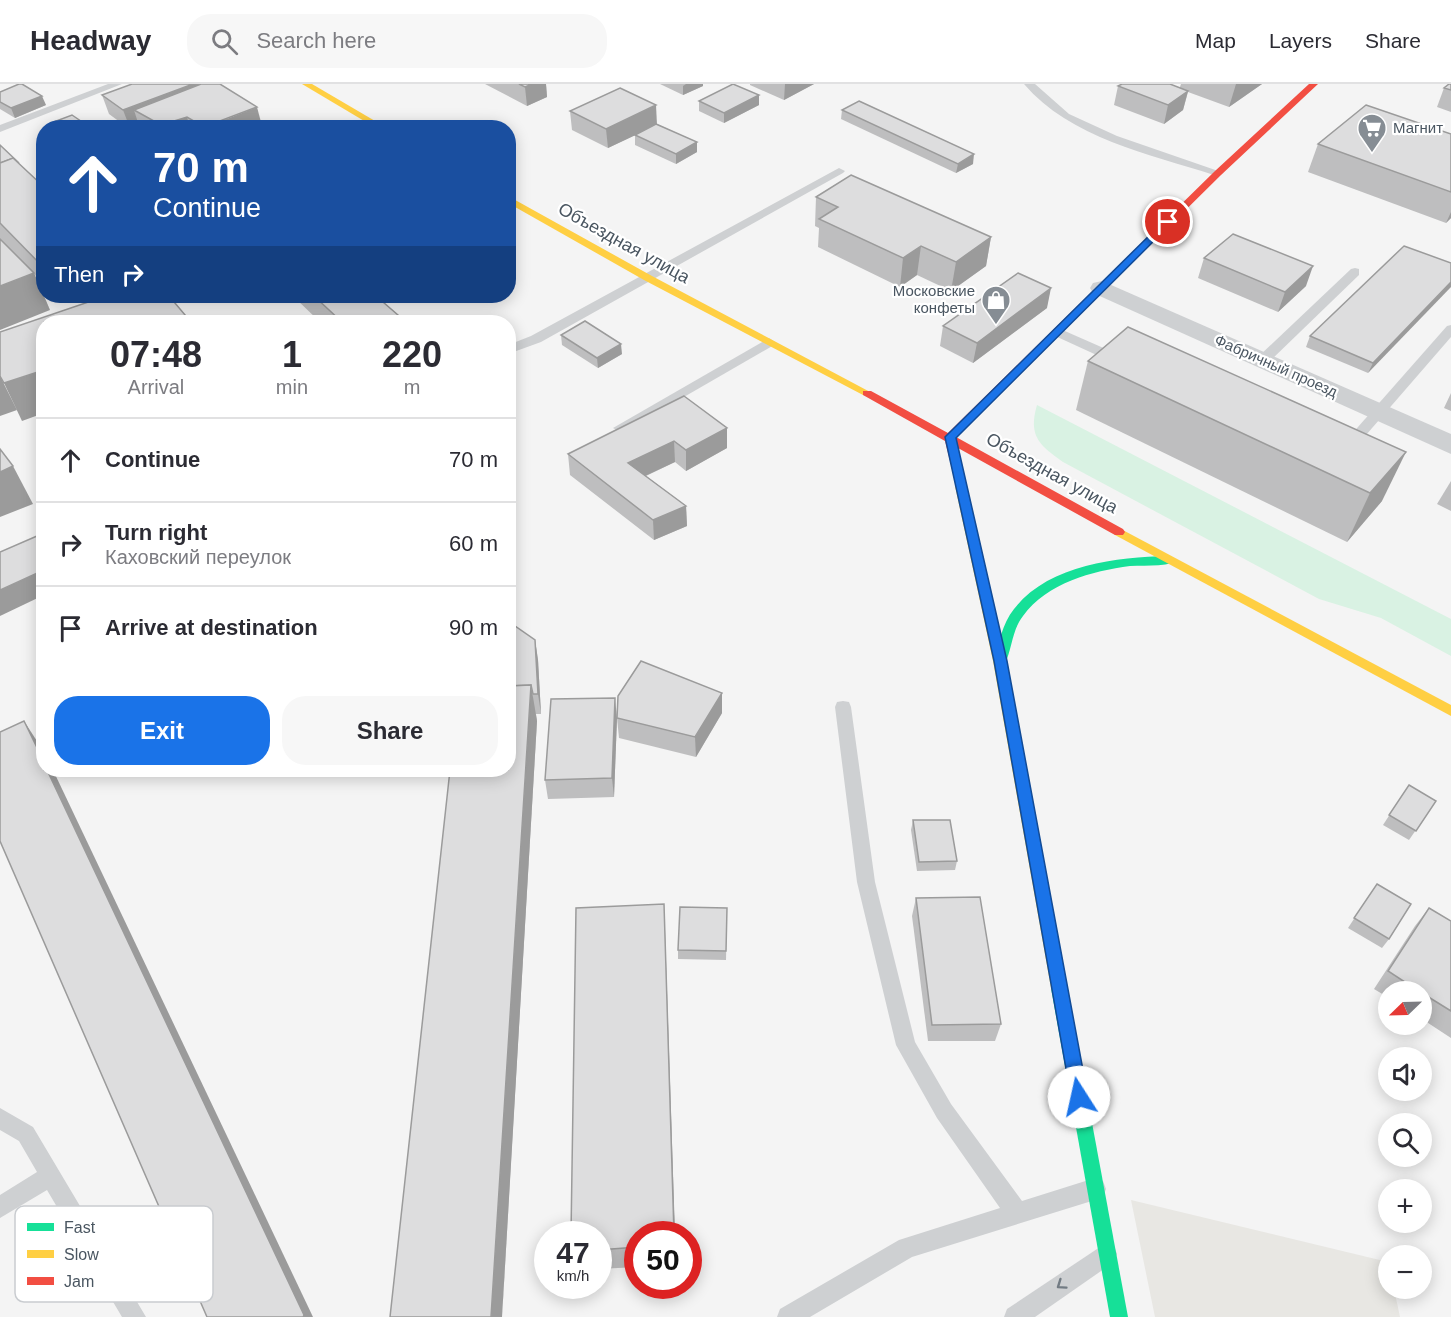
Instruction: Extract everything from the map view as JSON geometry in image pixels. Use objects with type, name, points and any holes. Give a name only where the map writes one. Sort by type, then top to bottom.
[{"type":"main road","points":[[306,84],[369,120]]},
{"type":"main road","points":[[1119,1317],[1000,661],[950,437],[1218,173],[1314,84]]},
{"type":"main road","name":"Объездная улица","points":[[516,204],[648,278],[950,437],[1168,560],[1451,711]]},
{"type":"main road","points":[[1000,661],[1019,611],[1038,595],[1070,575],[1105,563],[1134,558],[1168,560]]},
{"type":"street","name":"Фабричный проезд","points":[[1102,288],[1451,445]]},
{"type":"lane","points":[[0,129],[117,84]]},
{"type":"lane","points":[[1029,84],[1065,116],[1094,129],[1218,173]]},
{"type":"lane","points":[[516,347],[536,339],[839,171]]},
{"type":"lane","points":[[1263,360],[1355,272]]},
{"type":"lane","points":[[1335,461],[1451,329]]},
{"type":"lane","points":[[1058,332],[1132,366]]},
{"type":"lane","points":[[620,428],[769,342]]},
{"type":"lane","points":[[843,708],[867,882],[906,1045],[945,1111],[1018,1214]]},
{"type":"lane","points":[[0,1118],[26,1134],[69,1206]]},
{"type":"lane","points":[[0,1207],[51,1175]]},
{"type":"lane","points":[[788,1317],[907,1248],[1096,1189]]},
{"type":"lane","points":[[1015,1317],[1107,1253]]},
{"type":"lane","points":[[126,1302],[135,1317]]},
{"type":"shaded area","points":[[1131,1200],[1378,1260],[1378,1299],[1396,1299],[1400,1317],[1155,1317]]},
{"type":"green space","points":[[1037,405],[1451,619],[1451,656],[1381,618],[1319,599],[1063,462],[1038,439],[1034,425]]},
{"type":"building","points":[[19,84],[42,96],[11,108],[0,102],[0,92]]},
{"type":"building","points":[[132,84],[193,84],[123,110],[102,95]]},
{"type":"building","points":[[201,84],[220,84],[257,107],[223,120],[192,120],[187,117],[177,120],[152,120],[134,110]]},
{"type":"building","points":[[733,84],[759,95],[724,113],[699,101]]},
{"type":"building","points":[[1122,84],[1170,84],[1188,91],[1168,105],[1118,86]]},
{"type":"building","points":[[1451,84],[1451,90],[1444,88]]},
{"type":"building","points":[[620,88],[656,105],[606,129],[570,111]]},
{"type":"building","points":[[859,101],[974,154],[958,164],[842,110]]},
{"type":"building","points":[[1366,105],[1451,134],[1451,192],[1318,144]]},
{"type":"building","points":[[72,115],[79,120],[59,120]]},
{"type":"building","points":[[656,124],[697,142],[676,154],[635,135]]},
{"type":"building","points":[[0,145],[19,163],[13,158],[0,163]]},
{"type":"building","points":[[13,158],[36,180],[36,260],[0,223],[0,163]]},
{"type":"building","points":[[851,175],[991,237],[956,262],[921,246],[903,258],[819,219],[838,207],[816,197]]},
{"type":"building","points":[[1233,234],[1313,266],[1285,292],[1204,258]]},
{"type":"building","points":[[0,239],[34,273],[0,286]]},
{"type":"building","points":[[1404,246],[1451,263],[1451,282],[1373,363],[1310,336]]},
{"type":"building","points":[[1018,273],[1051,288],[977,343],[943,326]]},
{"type":"building","points":[[85,303],[175,303],[185,315],[50,315]]},
{"type":"building","points":[[322,303],[384,303],[398,315],[334,315]]},
{"type":"building","points":[[36,320],[36,373],[4,383],[0,376],[0,332]]},
{"type":"building","points":[[585,321],[621,344],[597,358],[561,335]]},
{"type":"building","points":[[1128,327],[1406,452],[1370,493],[1088,361]]},
{"type":"building","points":[[684,396],[727,428],[686,450],[674,441],[628,463],[686,506],[653,520],[568,454]]},
{"type":"building","points":[[0,449],[13,466],[0,472]]},
{"type":"building","points":[[36,536],[36,574],[0,590],[0,552]]},
{"type":"building","points":[[516,627],[535,640],[538,694],[533,694],[531,685],[516,686]]},
{"type":"building","points":[[641,661],[722,693],[695,737],[617,718],[618,696]]},
{"type":"building","points":[[531,685],[491,1317],[390,1317],[449,777],[516,777],[516,686]]},
{"type":"building","points":[[615,698],[612,778],[545,780],[551,699]]},
{"type":"building","points":[[24,721],[36,746],[36,777],[50,777],[303,1317],[207,1317],[200,1302],[213,1302],[213,1206],[159,1206],[0,841],[0,732]]},
{"type":"building","points":[[1409,785],[1436,801],[1416,831],[1389,815]]},
{"type":"building","points":[[913,820],[950,820],[957,861],[919,862]]},
{"type":"building","points":[[1377,884],[1411,904],[1389,939],[1354,918]]},
{"type":"building","points":[[980,897],[1001,1024],[932,1025],[916,898]]},
{"type":"building","points":[[664,904],[674,1221],[624,1221],[624,1248],[612,1249],[612,1221],[571,1221],[576,908]]},
{"type":"building","points":[[680,907],[727,908],[726,951],[678,950]]},
{"type":"building","points":[[1429,908],[1451,921],[1451,1011],[1432,999],[1432,981],[1403,981],[1388,971]]},
{"type":"traffic: fast","points":[[1000,661],[1009,630],[1018,613],[1030,599],[1046,588],[1086,571],[1129,562],[1168,560]]},
{"type":"traffic: fast","points":[[1059,988],[1119,1317]]},
{"type":"traffic: slow","points":[[306,84],[369,120]]},
{"type":"traffic: slow","points":[[516,204],[648,278],[867,393]]},
{"type":"traffic: slow","points":[[961,486],[1000,661],[1059,988]]},
{"type":"traffic: slow","points":[[1119,532],[1451,711]]},
{"type":"traffic: jam","points":[[961,486],[950,437],[1218,173],[1314,84]]},
{"type":"traffic: jam","points":[[867,393],[1119,532]]},
{"type":"place","name":"Магнит","points":[[1372,154]]},
{"type":"place","name":"Московские конфеты","points":[[996,326]]},
{"type":"route","points":[[1079,1097],[1000,661],[950,437],[1168,222]]}]
